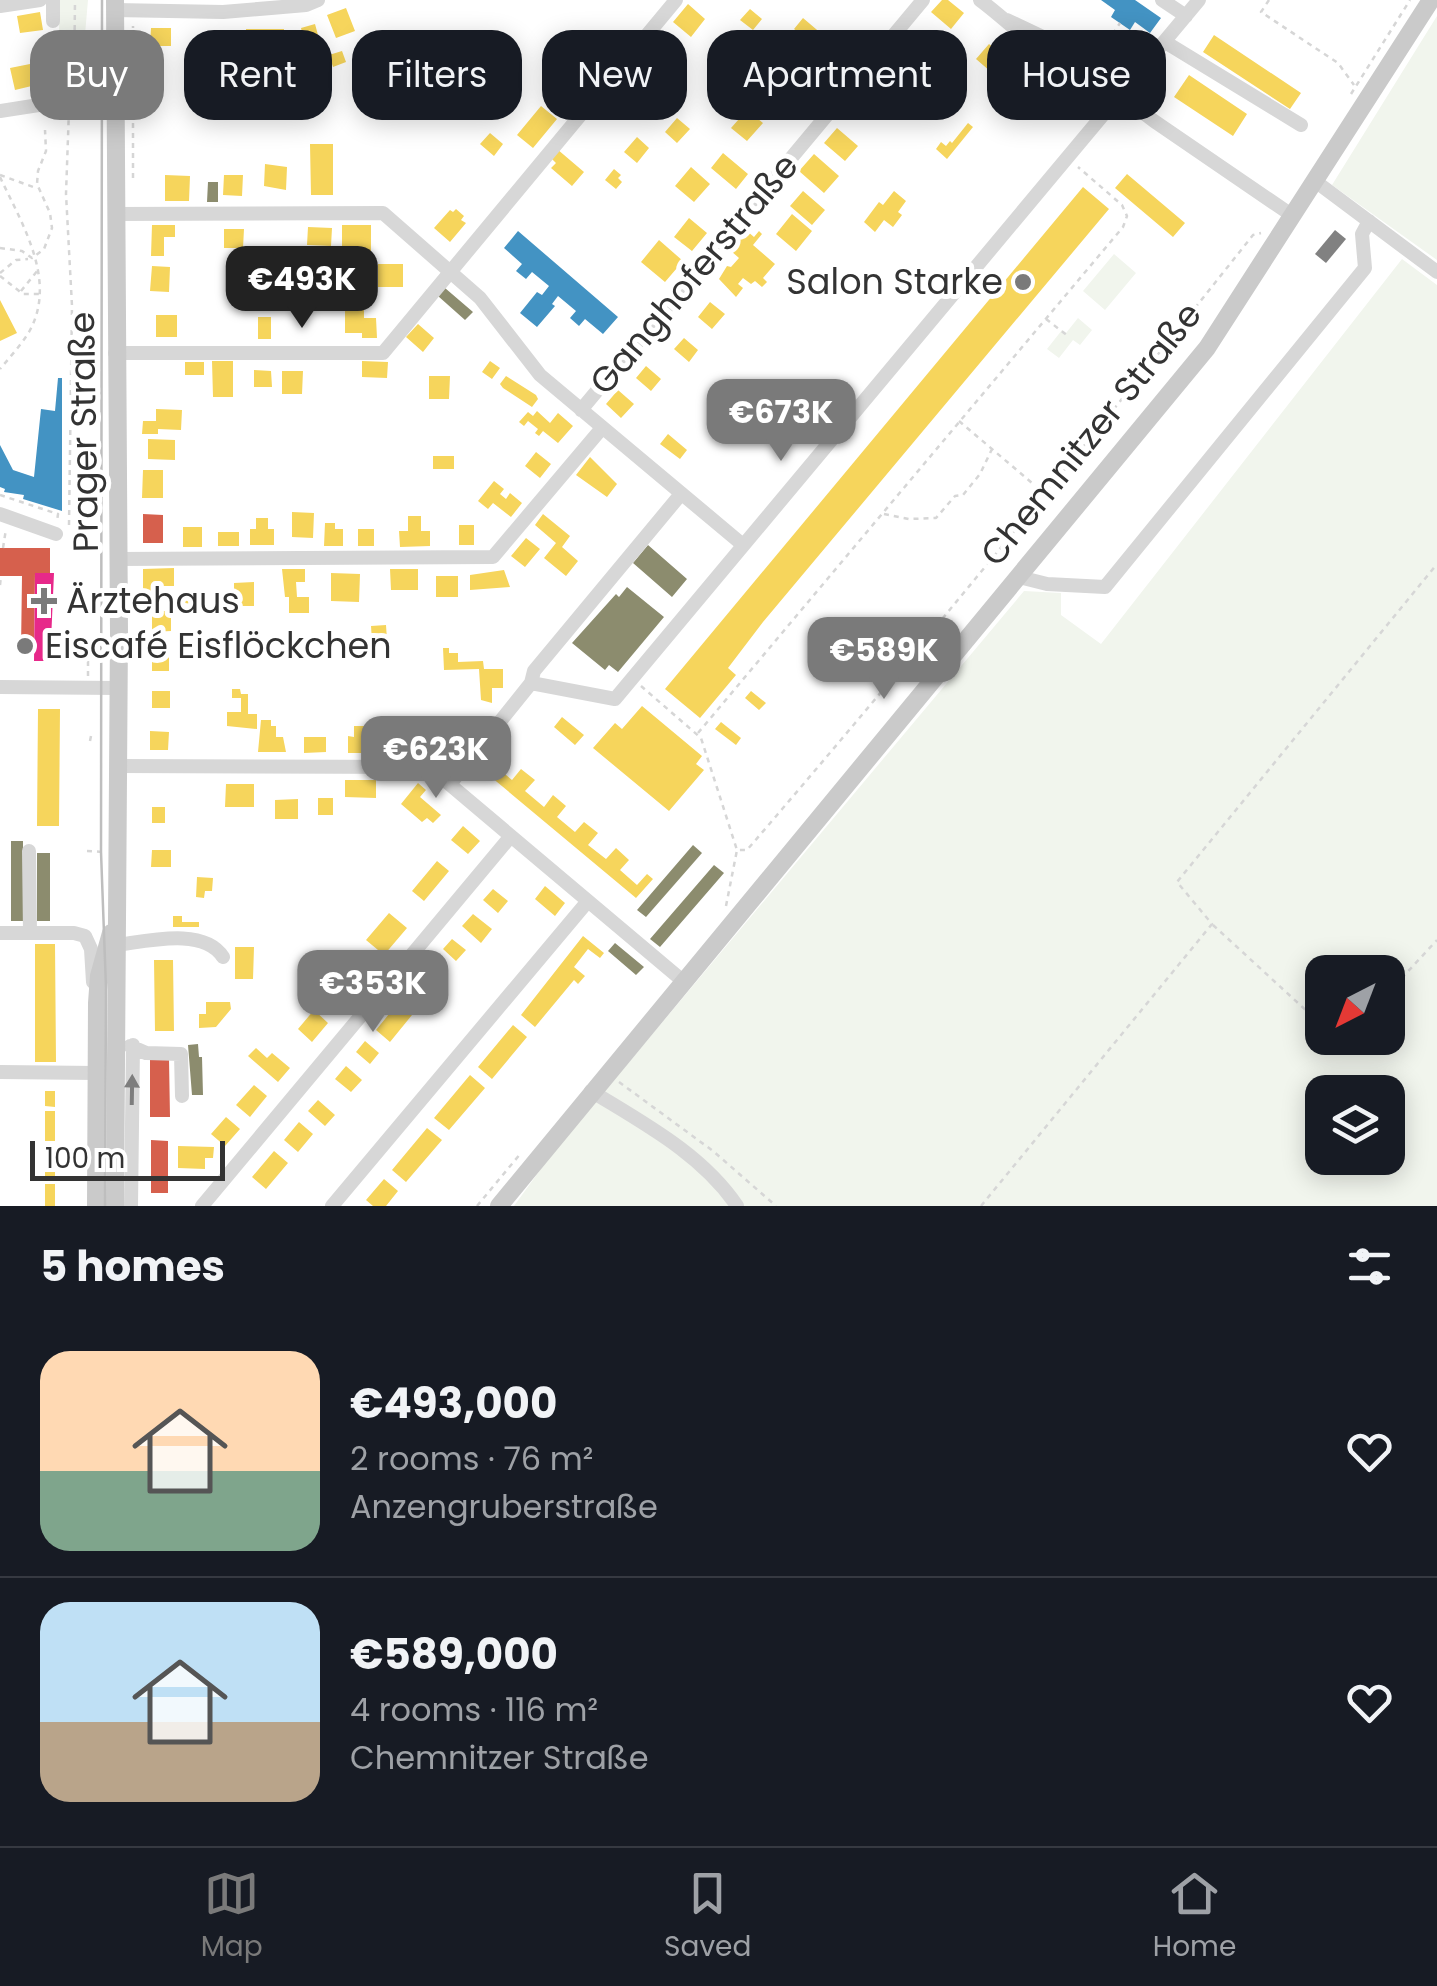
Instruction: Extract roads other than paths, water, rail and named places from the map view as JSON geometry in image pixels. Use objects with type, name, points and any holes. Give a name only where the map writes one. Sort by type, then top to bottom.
[{"type":"main road","name":"Chemnitzer Straße","points":[[499,1206],[1207,348],[1430,0]]},
{"type":"main road","name":"Prager Straße","points":[[115,5],[115,353],[124,458],[119,559],[115,922],[124,1049],[115,1206]]},
{"type":"main road","name":"Prager Straße","points":[[96,1206],[97,1002],[99,976],[115,922]]},
{"type":"street","points":[[0,6],[40,0]]},
{"type":"street","points":[[53,0],[53,21]]},
{"type":"street","points":[[115,5],[223,12],[306,5],[318,0]]},
{"type":"street","points":[[115,353],[383,353],[676,0]]},
{"type":"street","name":"Ganghoferstraße","points":[[581,410],[923,0]]},
{"type":"street","points":[[980,0],[1028,30]]},
{"type":"street","points":[[1162,0],[1186,16]]},
{"type":"street","points":[[1166,41],[1199,0]]},
{"type":"street","points":[[1008,20],[1017,30]]},
{"type":"street","points":[[1166,43],[1301,126]]},
{"type":"street","points":[[0,112],[30,107]]},
{"type":"street","points":[[531,683],[615,699],[1098,120]]},
{"type":"street","points":[[1153,120],[1293,216]]},
{"type":"street","points":[[1315,181],[1437,272]]},
{"type":"street","points":[[115,214],[383,213],[480,298],[540,375],[742,544]]},
{"type":"street","points":[[1020,576],[1046,584],[1106,588],[1365,268],[1362,234],[1369,221]]},
{"type":"street","name":"Ganghoferstraße","points":[[119,559],[493,557],[602,428]]},
{"type":"street","points":[[450,784],[531,683],[534,671],[681,494]]},
{"type":"street","points":[[3,520],[56,534]]},
{"type":"street","points":[[0,687],[118,688]]},
{"type":"street","points":[[117,766],[429,767],[683,980]]},
{"type":"street","points":[[202,1206],[511,836]]},
{"type":"street","points":[[29,851],[30,934]]},
{"type":"street","points":[[332,1206],[588,900]]},
{"type":"street","points":[[0,933],[86,936],[97,1002]]},
{"type":"street","points":[[117,945],[200,940],[217,948],[223,958]]},
{"type":"street","points":[[131,1206],[124,1049],[181,1054],[182,1096]]},
{"type":"street","points":[[0,1072],[97,1073]]},
{"type":"street","points":[[591,1091],[650,1127],[710,1172],[736,1206]]},
{"type":"tram line","points":[[102,0],[101,852],[106,988],[105,1206]]},
{"type":"place","name":"Salon Starke","points":[[1023,282]]},
{"type":"place","name":"Ärztehaus","points":[[44,601]]},
{"type":"place","name":"Eiscafé Eisflöckchen","points":[[25,646]]}]
